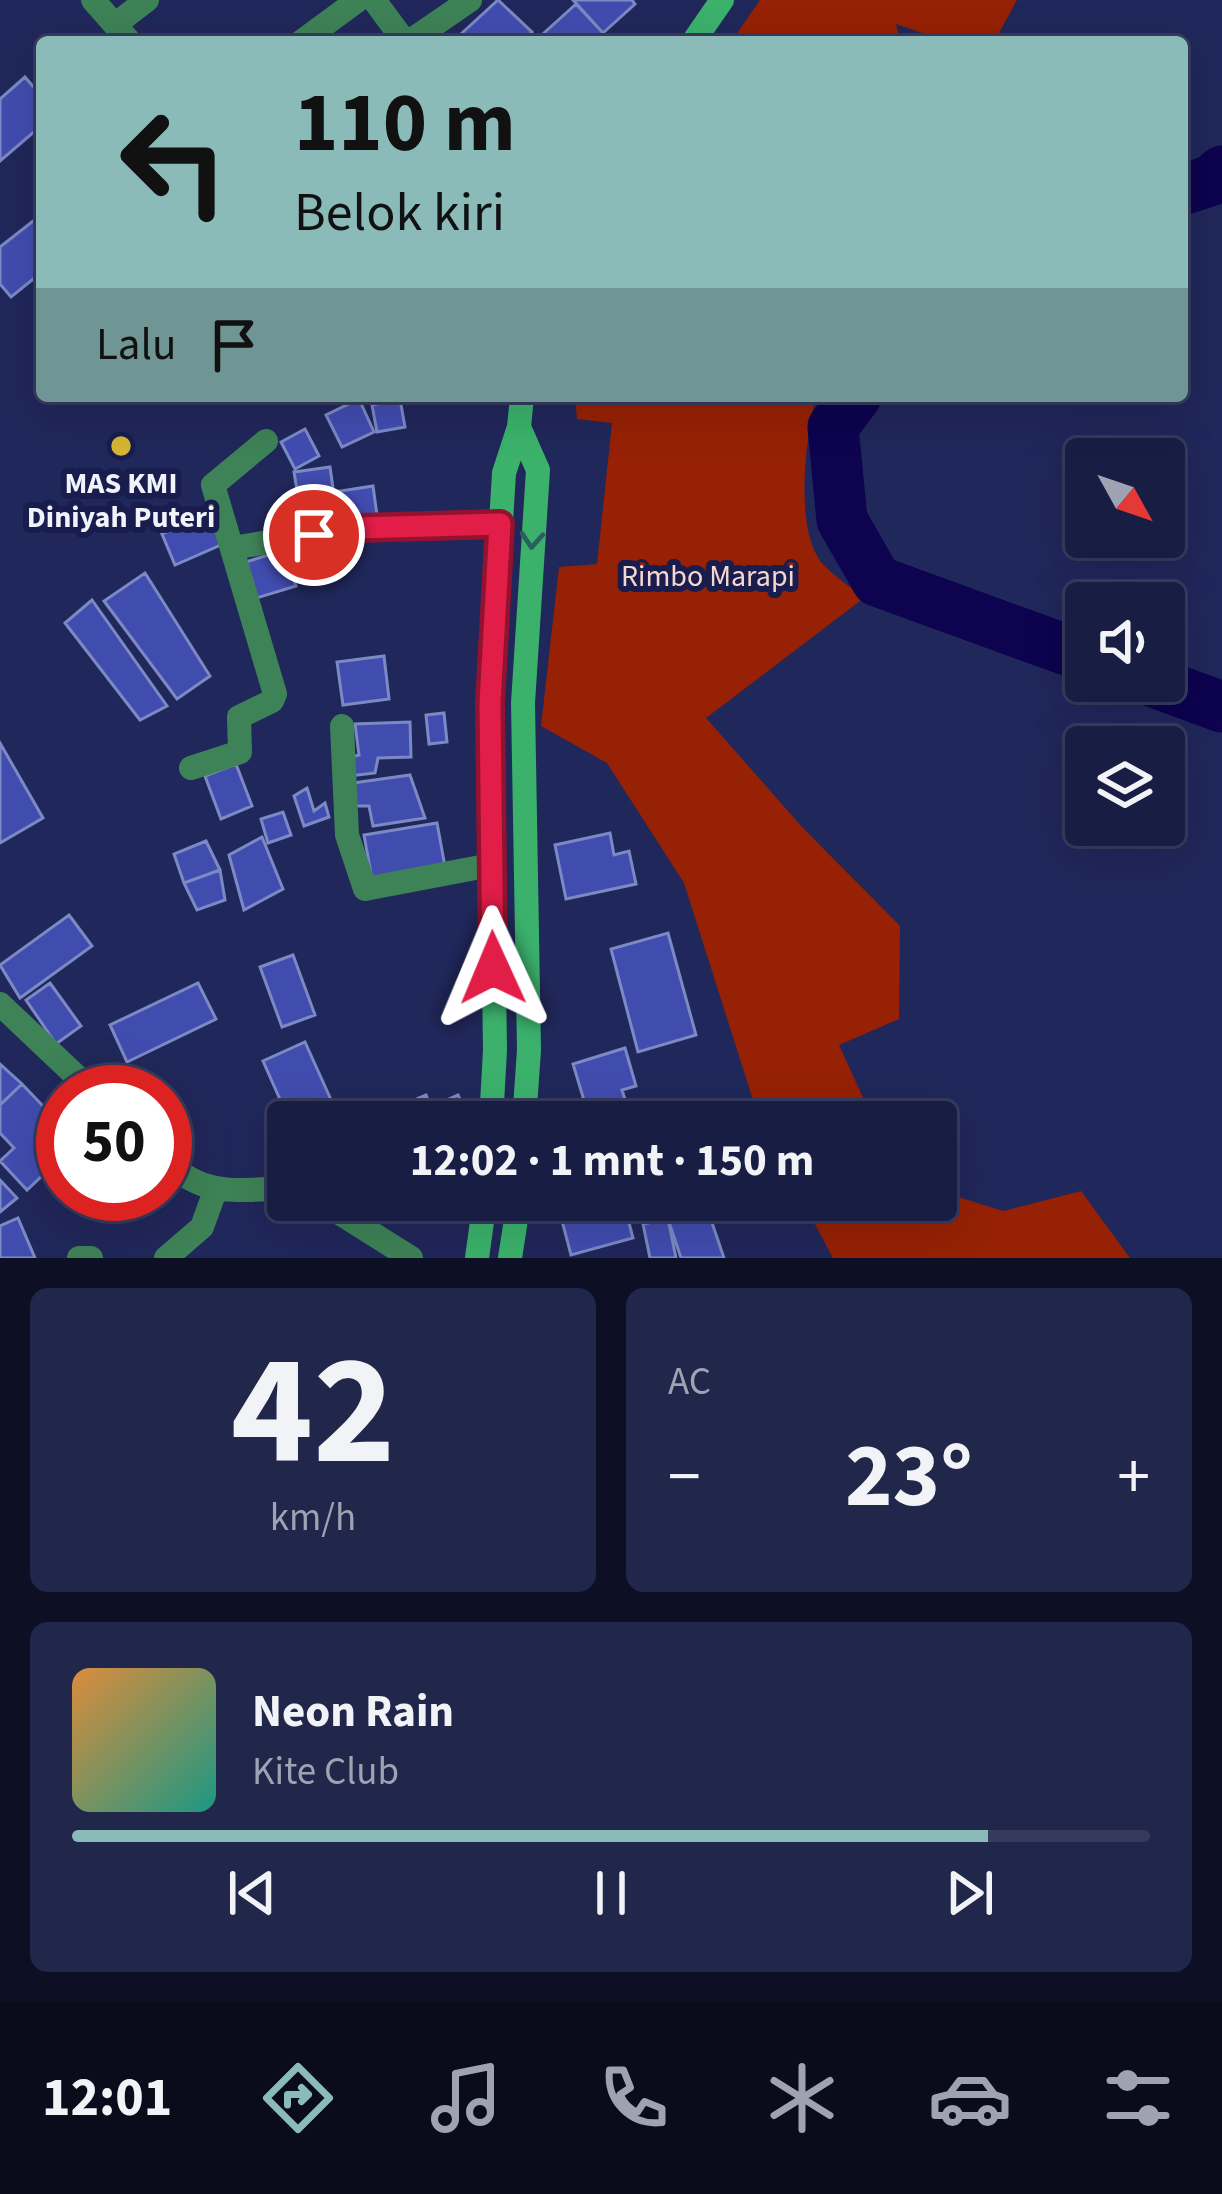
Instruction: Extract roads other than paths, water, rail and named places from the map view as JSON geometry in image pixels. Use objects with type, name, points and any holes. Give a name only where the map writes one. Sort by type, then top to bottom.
[{"type":"main road","points":[[698,36],[722,0]]},
{"type":"main road","points":[[492,1101],[490,703],[504,473],[519,428],[521,402]]},
{"type":"main road","points":[[519,428],[538,470],[523,703],[529,1050],[525,1101]]},
{"type":"main road","points":[[492,927],[525,926]]},
{"type":"main road","points":[[477,1258],[482,1221]]},
{"type":"main road","points":[[510,1258],[515,1221]]},
{"type":"street","points":[[93,0],[123,33],[147,0]]},
{"type":"street","points":[[309,36],[358,0]]},
{"type":"street","points":[[374,0],[402,36]]},
{"type":"street","points":[[416,36],[470,0]]},
{"type":"street","points":[[191,768],[240,752],[239,716],[272,701],[275,694],[213,485],[266,440]]},
{"type":"street","points":[[232,548],[356,528],[500,524]]},
{"type":"street","points":[[342,726],[347,835],[365,889],[491,865]]},
{"type":"street","points":[[0,1004],[64,1065]]},
{"type":"street","points":[[192,1183],[215,1191],[267,1190]]},
{"type":"street","points":[[166,1258],[202,1227],[215,1191]]},
{"type":"street","points":[[352,1221],[411,1258]]},
{"type":"street","points":[[79,1258],[91,1258]]},
{"type":"waterway","points":[[1188,188],[1222,171]]},
{"type":"waterway","points":[[852,402],[833,427],[842,520],[877,581],[1065,649]]},
{"type":"waterway","points":[[1185,693],[1222,707]]},
{"type":"place","name":"MAS KMI Diniyah Puteri","points":[[121,446]]},
{"type":"park label","name":"Rimbo Marapi","points":[[708,576]]}]
